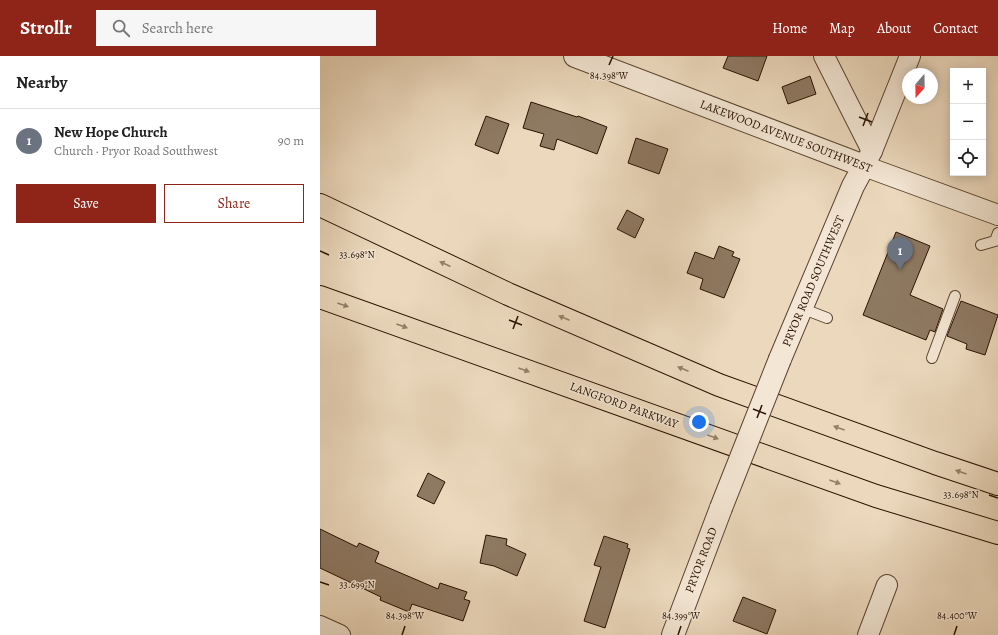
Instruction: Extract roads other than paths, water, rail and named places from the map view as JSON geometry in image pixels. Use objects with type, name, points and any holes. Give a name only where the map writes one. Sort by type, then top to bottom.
[{"type":"highway","points":[[320,205],[508,294],[719,385],[935,463],[998,484]]},
{"type":"highway","name":"LANGFORD PARKWAY","points":[[320,297],[876,496],[998,532]]},
{"type":"highway","points":[[876,496],[998,546]]},
{"type":"street","name":"LAKEWOOD AVENUE SOUTHWEST","points":[[575,56],[868,159],[998,215]]},
{"type":"street","points":[[824,56],[868,159]]},
{"type":"street","name":"PRYOR ROAD SOUTHWEST","points":[[721,508],[780,359],[852,186],[868,159],[910,56]]},
{"type":"street","name":"PRYOR ROAD","points":[[673,635],[721,508]]},
{"type":"street","points":[[868,635],[887,585]]},
{"type":"street","points":[[320,626],[340,635]]},
{"type":"lane","points":[[981,245],[995,241],[998,233]]},
{"type":"lane","points":[[932,358],[955,296]]},
{"type":"lane","points":[[801,308],[827,318]]},
{"type":"place","name":"New Hope Church","points":[[900,270]]}]
